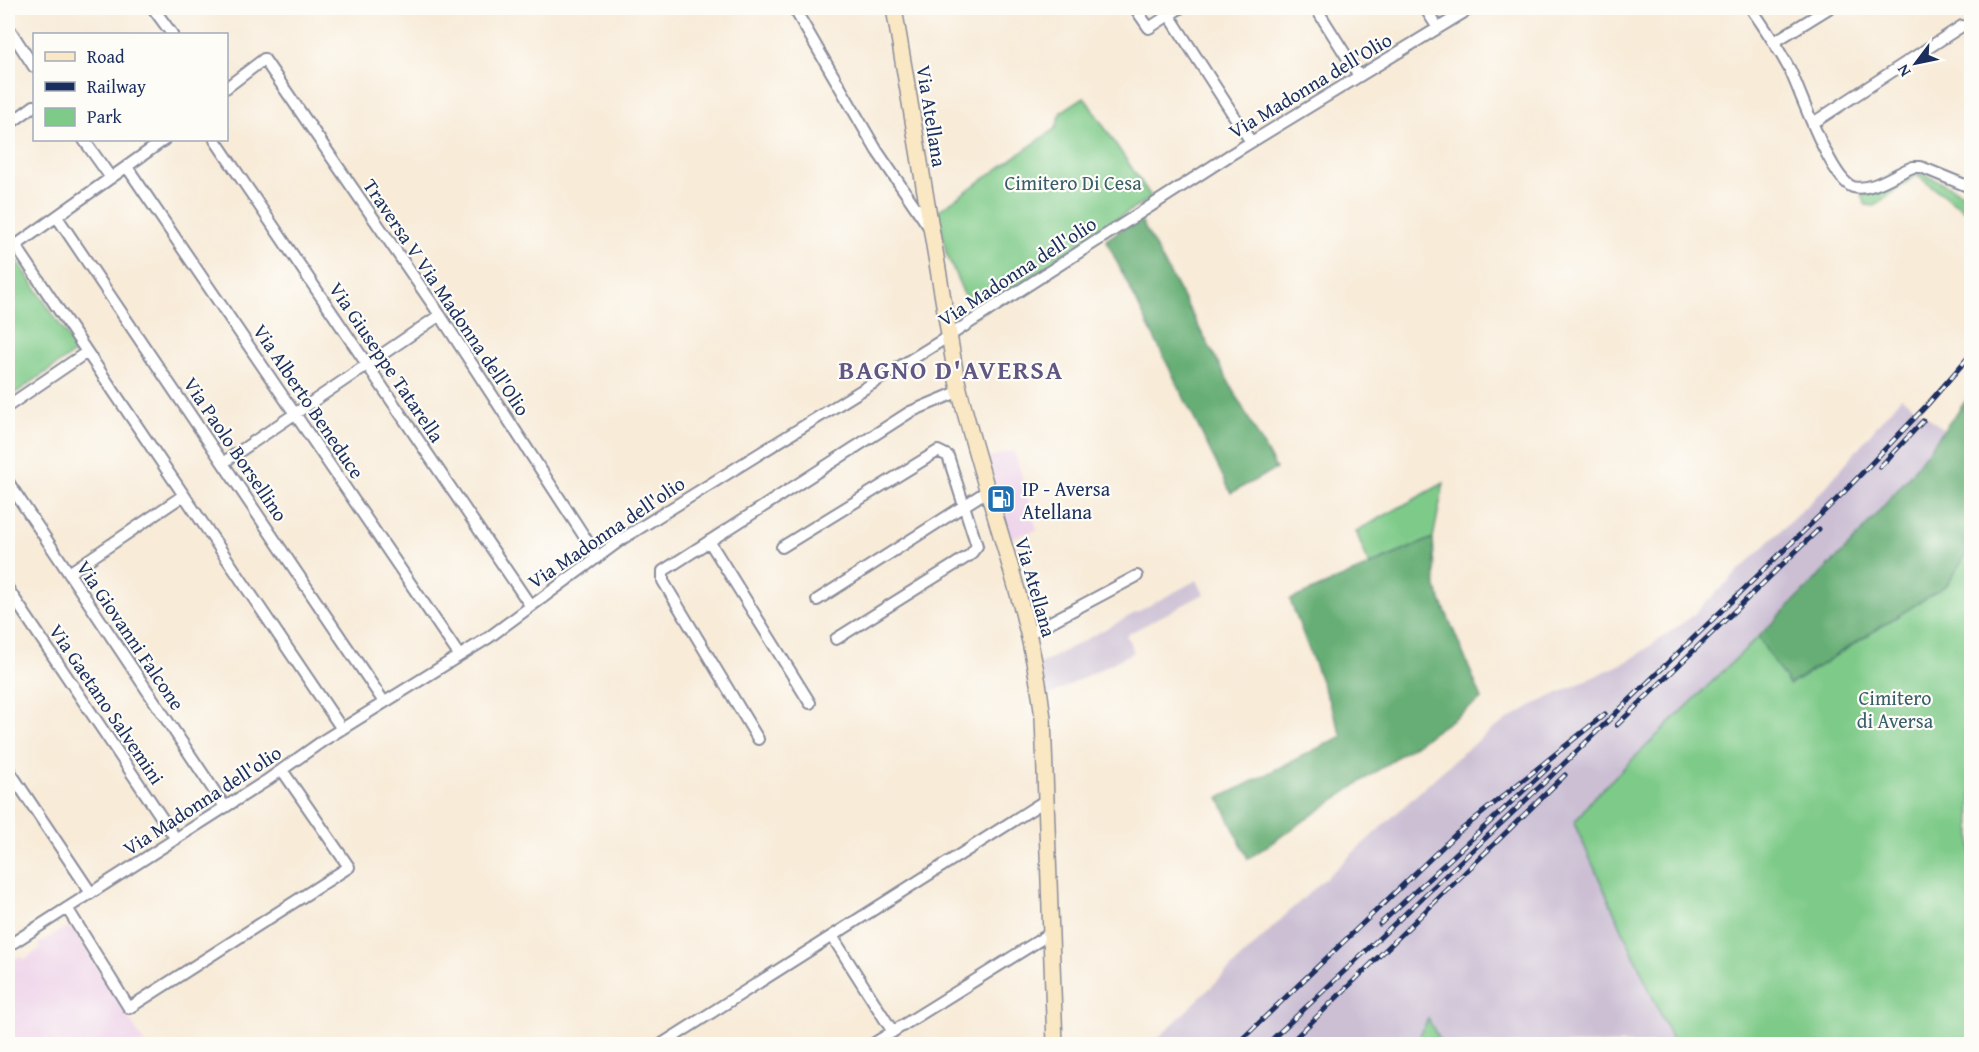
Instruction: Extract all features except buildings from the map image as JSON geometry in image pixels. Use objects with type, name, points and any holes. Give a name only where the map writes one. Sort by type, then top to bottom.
[{"type":"main road","name":"Via Atellana","points":[[894,8],[930,228],[960,391],[1038,674],[1043,718],[1055,1044]]},
{"type":"street","points":[[153,8],[171,33]]},
{"type":"street","points":[[794,8],[877,151],[930,228]]},
{"type":"street","points":[[1135,8],[1149,28],[1180,8]]},
{"type":"street","points":[[1316,8],[1359,76]]},
{"type":"street","points":[[1425,8],[1438,28]]},
{"type":"street","name":"Via Madonna dell'Olio","points":[[1230,155],[1471,8]]},
{"type":"street","points":[[1751,8],[1790,70],[1821,144],[1845,183],[1854,187],[1878,183],[1913,166],[1932,170],[1971,188]]},
{"type":"street","points":[[1774,42],[1829,8]]},
{"type":"street","points":[[1169,15],[1251,142]]},
{"type":"street","points":[[1813,123],[1962,26]]},
{"type":"street","points":[[8,27],[33,65]]},
{"type":"street","name":"Traversa V Via Madonna dell'Olio","points":[[228,86],[264,59],[440,315],[597,556]]},
{"type":"street","points":[[8,125],[33,107]]},
{"type":"street","points":[[85,141],[111,178]]},
{"type":"street","points":[[163,141],[12,248],[87,352],[342,729]]},
{"type":"street","name":"Via Giuseppe Tatarella","points":[[216,141],[530,605]]},
{"type":"street","name":"Via Madonna dell'olio","points":[[8,946],[176,839],[342,729],[459,656],[597,556],[949,336],[1230,155]]},
{"type":"street","name":"Via Alberto Beneduce","points":[[127,167],[459,656]]},
{"type":"street","name":"Via Paolo Borsellino","points":[[57,217],[384,702]]},
{"type":"street","points":[[224,462],[297,415],[440,315]]},
{"type":"street","points":[[8,406],[87,352]]},
{"type":"street","points":[[758,739],[663,581],[663,571],[910,412],[960,391]]},
{"type":"street","points":[[782,547],[938,452],[948,456],[976,546],[970,555],[836,639]]},
{"type":"street","name":"Via Giovanni Falcone","points":[[8,482],[225,807]]},
{"type":"street","points":[[818,600],[987,491]]},
{"type":"street","points":[[69,573],[184,495]]},
{"type":"street","points":[[709,541],[810,702]]},
{"type":"street","points":[[1028,634],[1137,576]]},
{"type":"street","name":"Via Gaetano Salvemini","points":[[8,589],[176,839]]},
{"type":"street","points":[[8,768],[91,893]]},
{"type":"street","points":[[67,908],[129,1008],[349,867],[282,770]]},
{"type":"street","points":[[662,1044],[1046,800]]},
{"type":"street","points":[[873,1044],[1051,933]]},
{"type":"street","points":[[832,936],[893,1032]]},
{"type":"shaded area","points":[[1901,397],[1945,430],[1851,544],[1592,799],[1574,823],[1674,1044],[1442,1044],[1428,1020],[1416,1044],[1152,1044],[1295,906],[1461,754],[1494,728],[1531,706],[1630,660],[1691,617],[1824,489]]},
{"type":"shaded area","points":[[1014,450],[1037,530],[1005,540],[981,460]]},
{"type":"shaded area","points":[[1197,580],[1204,594],[1126,635],[1134,652],[1046,697],[1040,664]]},
{"type":"shaded area","points":[[63,929],[74,930],[145,1044],[8,1044],[8,963],[19,956],[25,959],[40,949],[38,944]]},
{"type":"green space","name":"Cimitero Di Cesa","points":[[1084,97],[1152,198],[1114,220],[974,317],[946,253],[938,211],[1056,128],[1061,112]]},
{"type":"green space","points":[[1914,173],[1926,175],[1971,197],[1971,215],[1916,175],[1875,206],[1865,205],[1861,195],[1875,193]]},
{"type":"green space","points":[[1139,217],[1276,469],[1231,493],[1106,240]]},
{"type":"green space","points":[[14,255],[77,351],[8,398],[8,259]]},
{"type":"green space","points":[[1971,394],[1972,545],[1948,584],[1789,685],[1758,637],[1851,544],[1905,481]]},
{"type":"green space","points":[[1444,483],[1433,538],[1369,565],[1356,531]]},
{"type":"green space","points":[[1433,538],[1436,588],[1482,699],[1248,859],[1219,798],[1342,736],[1290,600]]},
{"type":"green space","name":"Cimitero di Aversa","points":[[1971,545],[1971,1044],[1674,1044],[1574,823],[1592,799],[1758,637],[1790,685],[1948,584]]},
{"type":"green space","points":[[1428,1019],[1442,1044],[1416,1044]]},
{"type":"railway","points":[[1267,1044],[1547,780],[1844,492],[1928,404],[1972,353]]},
{"type":"railway","points":[[1880,467],[1923,421]]},
{"type":"railway","points":[[1617,725],[1819,529]]},
{"type":"railway","points":[[1237,1044],[1455,835],[1605,714]]},
{"type":"railway","points":[[1380,924],[1549,767]]},
{"type":"railway","points":[[1289,1044],[1565,775]]},
{"type":"place","name":"IP - Aversa Atellana","points":[[1001,499]]},
{"type":"district","name":"BAGNO D'AVERSA","points":[[951,369]]}]
